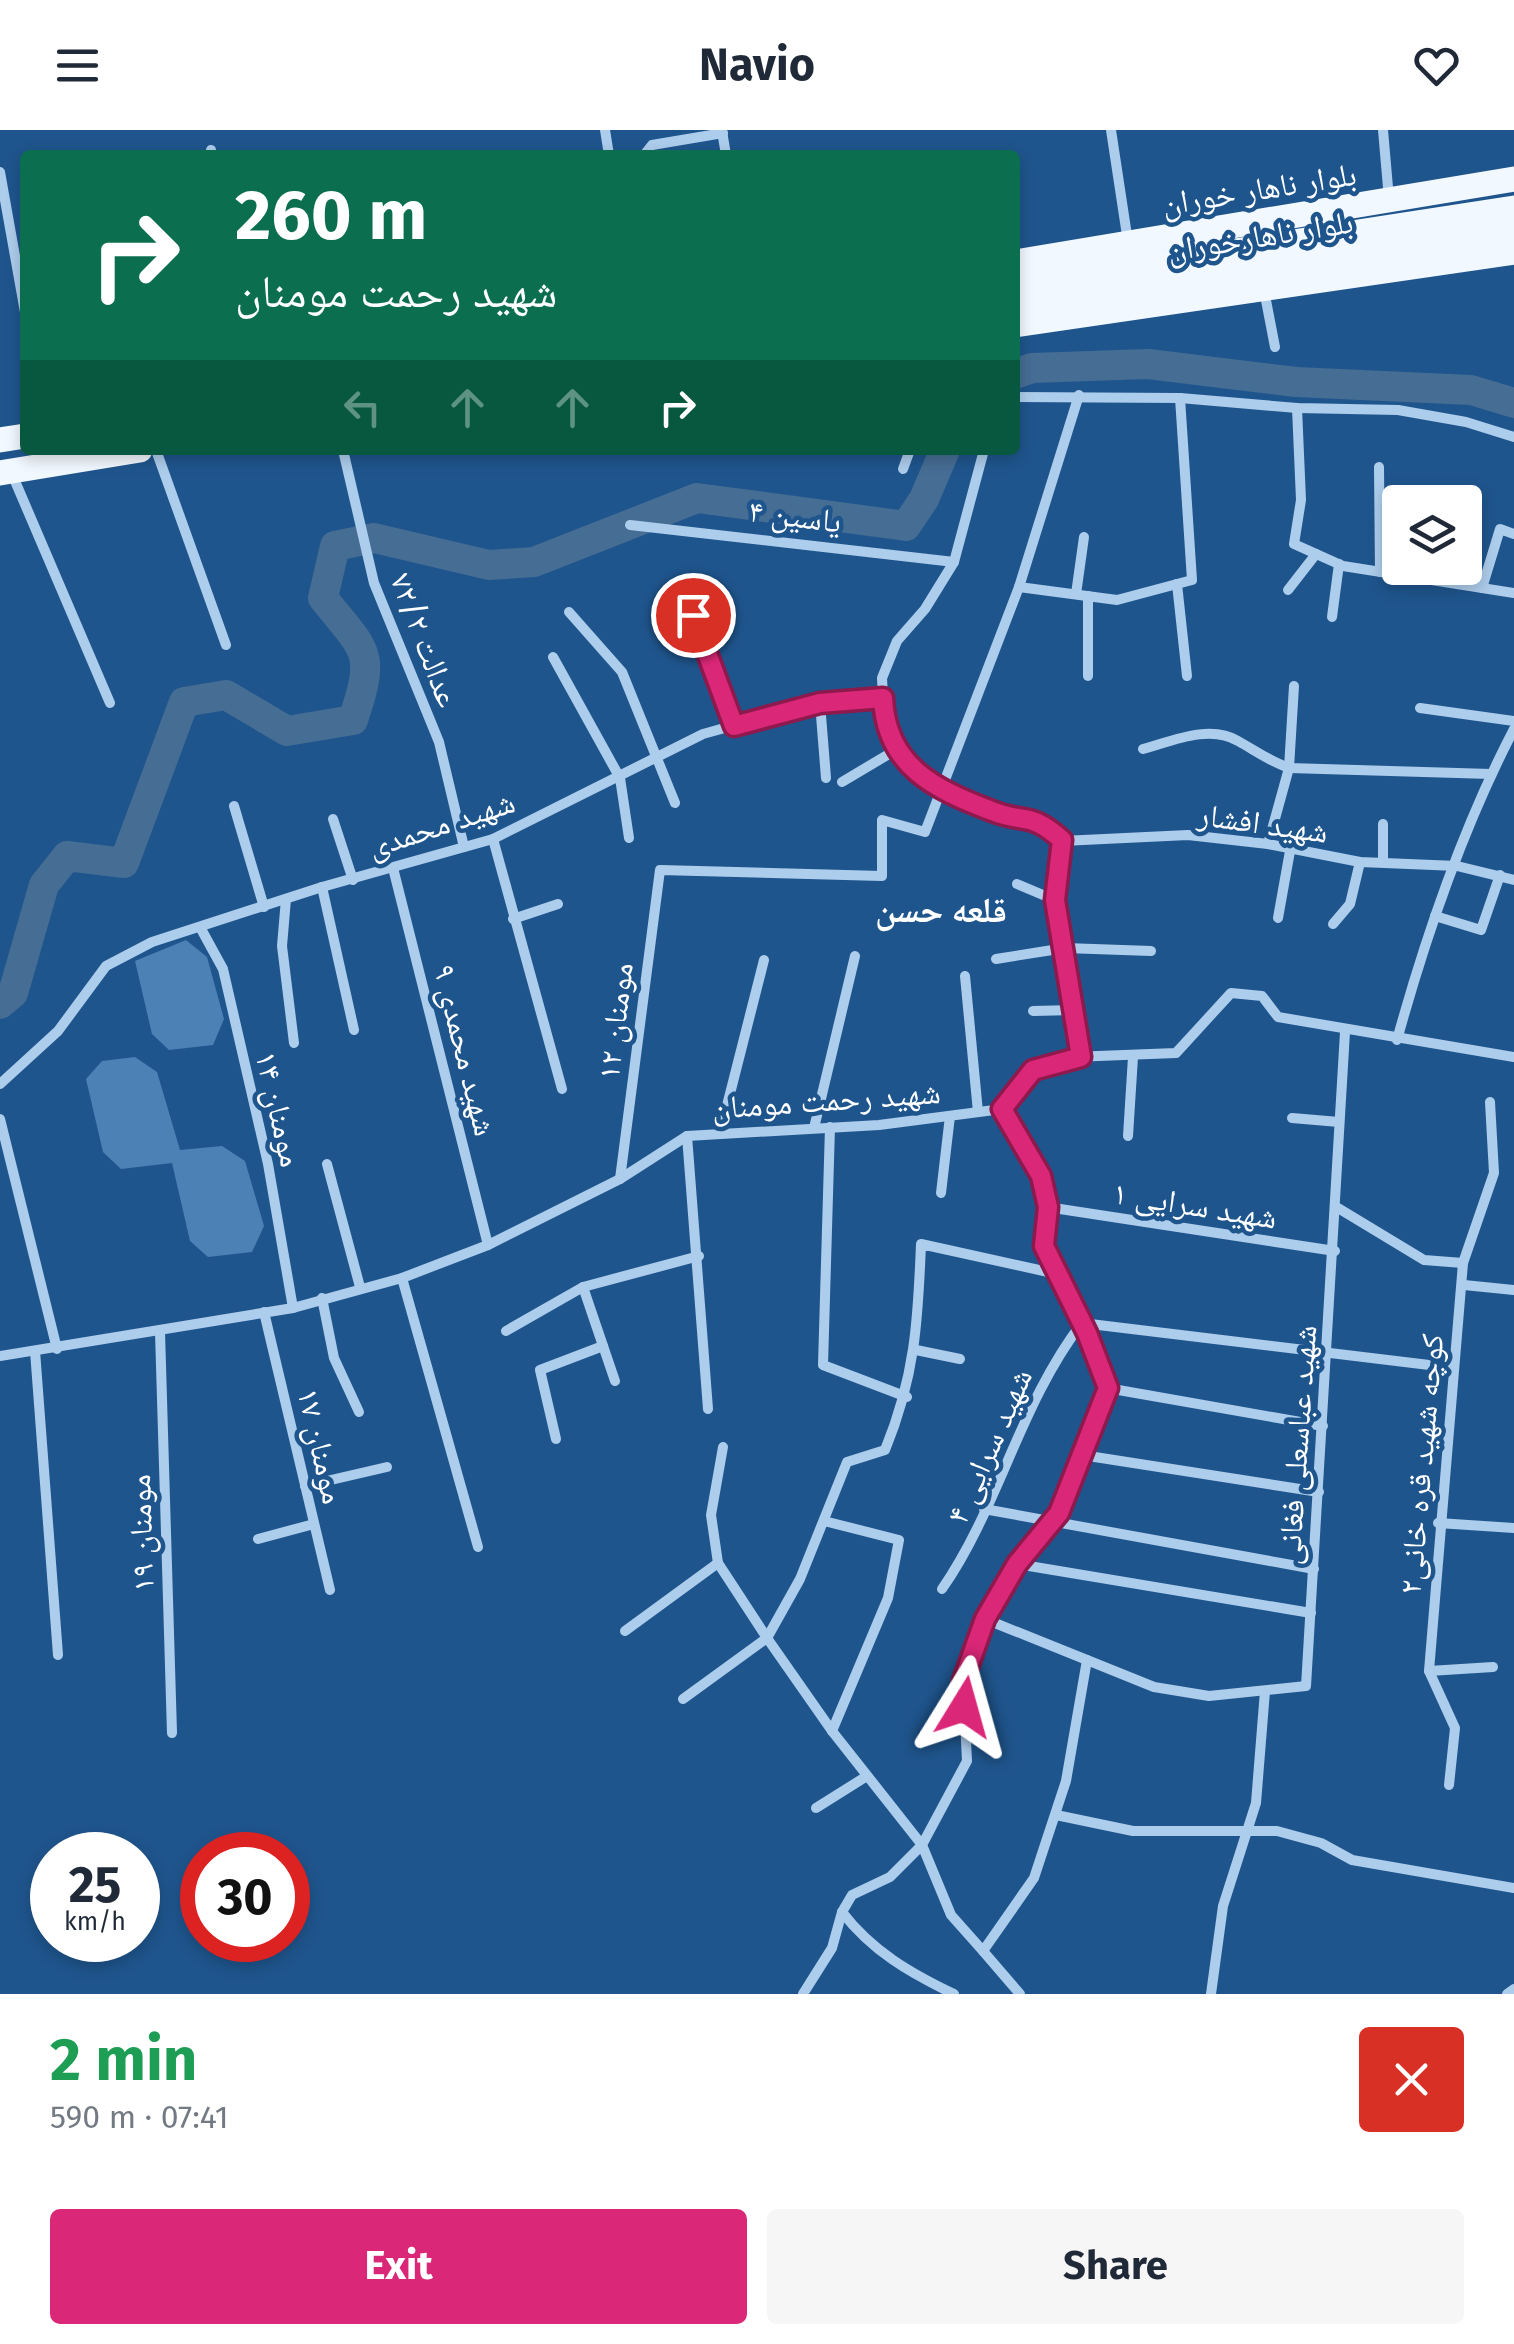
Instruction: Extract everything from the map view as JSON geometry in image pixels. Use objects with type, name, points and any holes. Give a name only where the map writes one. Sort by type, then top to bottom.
[{"type":"main road","name":"بلوار ناهار خوران","points":[[1020,261],[1514,179]]},
{"type":"main road","name":"بلوار ناهارخوران","points":[[1020,285],[1514,208]]},
{"type":"main road","name":"بلوار ناهارخوران","points":[[1020,305],[1514,230]]},
{"type":"main road","points":[[1020,325],[1514,252]]},
{"type":"main road","points":[[5,472],[109,455]]},
{"type":"street","points":[[1111,130],[1128,243]]},
{"type":"street","points":[[1383,130],[1389,200]]},
{"type":"street","points":[[648,150],[652,144],[722,132]]},
{"type":"street","points":[[0,172],[20,284]]},
{"type":"street","points":[[1264,289],[1275,347]]},
{"type":"street","points":[[942,786],[1018,588],[1079,396]]},
{"type":"street","points":[[1020,397],[1180,398],[1297,408],[1398,410],[1466,422],[1514,437]]},
{"type":"street","points":[[1018,588],[1117,600],[1192,580],[1180,398]]},
{"type":"street","points":[[1297,408],[1302,500],[1294,544],[1339,564],[1514,593]]},
{"type":"street","points":[[158,455],[226,645]]},
{"type":"street","name":"عدالت ۷۲/۲","points":[[344,455],[374,583],[439,742],[464,847]]},
{"type":"street","points":[[902,470],[908,455]]},
{"type":"street","points":[[983,455],[954,562],[925,610],[897,642],[882,678],[883,698],[894,751],[917,774],[995,813],[1030,817],[1062,840],[1055,900],[1081,1057]]},
{"type":"street","points":[[1380,467],[1380,572]]},
{"type":"street","points":[[5,472],[110,703]]},
{"type":"street","name":"یاسین ۴","points":[[630,525],[954,562]]},
{"type":"street","points":[[1482,588],[1500,528],[1514,534]]},
{"type":"street","points":[[1084,537],[1082,595],[1088,676]]},
{"type":"street","points":[[1288,590],[1316,554]]},
{"type":"street","points":[[1332,617],[1339,564]]},
{"type":"street","points":[[1177,584],[1187,676]]},
{"type":"street","points":[[570,612],[622,672],[675,803]]},
{"type":"street","points":[[693,615],[734,726]]},
{"type":"street","points":[[552,657],[620,778],[629,838]]},
{"type":"street","points":[[1268,844],[1288,768],[1294,686]]},
{"type":"street","name":"شهید محمدی","points":[[0,1084],[58,1030],[106,966],[152,942],[322,886],[494,839],[703,734],[820,703],[883,698]]},
{"type":"street","points":[[820,703],[826,778]]},
{"type":"street","points":[[1397,1040],[1426,935],[1491,774],[1509,752],[1514,725],[1420,708]]},
{"type":"street","points":[[1143,750],[1200,733],[1235,738],[1262,758],[1288,768],[1491,774]]},
{"type":"street","points":[[842,782],[894,751]]},
{"type":"street","name":"مومنان ۱۲","points":[[620,1179],[660,870],[882,876],[882,820],[925,832],[942,786]]},
{"type":"street","points":[[234,806],[264,906]]},
{"type":"street","points":[[333,819],[353,880]]},
{"type":"street","points":[[1383,824],[1383,860]]},
{"type":"street","name":"شهید افشار","points":[[1062,840],[1188,835],[1268,844],[1360,862],[1457,866],[1514,880]]},
{"type":"street","points":[[494,839],[562,1089]]},
{"type":"street","points":[[1278,918],[1290,851]]},
{"type":"street","points":[[1334,924],[1350,904],[1360,862]]},
{"type":"street","name":"۹ شهید محمدی","points":[[393,868],[488,1246]]},
{"type":"street","points":[[1435,916],[1480,930],[1500,875]]},
{"type":"street","points":[[1017,884],[1055,900]]},
{"type":"street","points":[[322,886],[354,1030]]},
{"type":"street","points":[[286,899],[282,946],[294,1043]]},
{"type":"street","points":[[513,919],[558,904]]},
{"type":"street","name":"مومنان ۱۴","points":[[200,927],[223,969],[268,1164],[293,1308]]},
{"type":"street","points":[[996,959],[1065,948],[1151,952]]},
{"type":"street","points":[[814,1128],[855,956]]},
{"type":"street","points":[[720,1133],[764,960]]},
{"type":"street","points":[[966,976],[978,1112]]},
{"type":"street","points":[[803,1994],[832,1948],[842,1912],[852,1894],[890,1877],[922,1845],[967,1760],[963,1681],[985,1619],[1017,1564],[1054,1522],[1108,1388],[1082,1323],[1044,1246],[1048,1207],[1041,1176],[1002,1109],[1033,1070],[1081,1057],[1176,1052],[1231,993],[1262,996],[1278,1017],[1346,1032],[1514,1057]]},
{"type":"street","points":[[1032,1011],[1074,1010]]},
{"type":"street","name":"شهید عباسعلی فغانی","points":[[1266,1691],[1306,1686],[1346,1032]]},
{"type":"street","points":[[1128,1136],[1133,1057]]},
{"type":"street","points":[[1338,1208],[1424,1260],[1463,1263],[1494,1173],[1490,1102]]},
{"type":"street","name":"شهید رحمت مومنان","points":[[0,1356],[293,1308],[402,1278],[488,1246],[620,1179],[688,1136],[830,1127],[1002,1109]]},
{"type":"street","points":[[941,1193],[950,1116]]},
{"type":"street","points":[[0,1118],[56,1349]]},
{"type":"street","points":[[1292,1118],[1339,1122]]},
{"type":"street","points":[[830,1127],[823,1365],[907,1396]]},
{"type":"street","points":[[688,1136],[708,1409]]},
{"type":"street","points":[[327,1164],[360,1287]]},
{"type":"street","name":"شهید سرایی ۱","points":[[1048,1207],[1335,1251]]},
{"type":"street","points":[[683,1699],[767,1638],[800,1579],[847,1462],[885,1450],[907,1396],[916,1350],[921,1244],[1057,1274]]},
{"type":"street","points":[[506,1331],[583,1287],[699,1256]]},
{"type":"street","name":"کوچه شهید قره خانی۲","points":[[1429,1670],[1438,1523],[1464,1285],[1463,1263]]},
{"type":"street","points":[[402,1278],[478,1547]]},
{"type":"street","points":[[1464,1285],[1514,1290]]},
{"type":"street","points":[[583,1287],[615,1381]]},
{"type":"street","points":[[322,1298],[334,1358],[359,1412]]},
{"type":"street","name":"مومنان ۱۷","points":[[264,1312],[330,1590]]},
{"type":"street","points":[[1082,1323],[1328,1356],[1454,1368]]},
{"type":"street","name":"شهید سرایی ۴","points":[[942,1589],[970,1549],[984,1509],[1058,1354],[1082,1323]]},
{"type":"street","name":"مومنان ۱۹","points":[[160,1332],[172,1732]]},
{"type":"street","points":[[556,1439],[540,1370],[603,1346]]},
{"type":"street","points":[[916,1350],[960,1359]]},
{"type":"street","points":[[35,1351],[58,1655]]},
{"type":"street","points":[[1108,1388],[1323,1426]]},
{"type":"street","points":[[722,1447],[711,1514],[718,1563],[832,1731],[922,1845],[951,1915],[1020,1994]]},
{"type":"street","points":[[1082,1455],[1319,1492]]},
{"type":"street","points":[[305,1486],[388,1466]]},
{"type":"street","points":[[984,1509],[1314,1569]]},
{"type":"street","points":[[824,1520],[899,1540],[888,1598],[832,1731]]},
{"type":"street","points":[[1438,1523],[1514,1528]]},
{"type":"street","points":[[258,1539],[314,1524]]},
{"type":"street","points":[[625,1631],[718,1563]]},
{"type":"street","points":[[1017,1564],[1311,1614]]},
{"type":"street","points":[[985,1619],[1154,1687],[1210,1696],[1266,1691],[1261,1774],[1249,1829],[1224,1906],[1211,1994]]},
{"type":"street","points":[[983,1951],[1034,1878],[1056,1815],[1087,1660]]},
{"type":"street","points":[[1448,1784],[1455,1728],[1429,1670],[1493,1667]]},
{"type":"street","points":[[816,1808],[867,1776]]},
{"type":"street","points":[[1056,1815],[1133,1831],[1249,1829],[1309,1840],[1352,1860],[1514,1888]]},
{"type":"street","points":[[842,1912],[862,1939],[910,1973],[954,1994]]},
{"type":"street","points":[[1508,1994],[1514,1989]]},
{"type":"building","points":[[186,940],[207,957],[224,1019],[213,1045],[169,1050],[152,1034],[135,961]]},
{"type":"building","points":[[135,1057],[157,1072],[180,1150],[222,1146],[245,1161],[264,1226],[252,1252],[208,1257],[190,1241],[172,1163],[121,1169],[103,1152],[86,1079],[102,1061]]},
{"type":"waterway","points":[[1020,372],[1032,368],[1148,364],[1296,382],[1471,390],[1514,403]]},
{"type":"waterway","points":[[0,1004],[13,993],[44,885],[67,856],[124,863],[184,702],[226,695],[287,731],[353,720],[365,666],[358,643],[323,598],[335,546],[374,538],[489,565],[534,562],[697,498],[906,526],[924,499],[943,455]]},
{"type":"district","name":"قلعه حسن","points":[[941,910]]},
{"type":"route","points":[[693,615],[734,726],[846,698],[883,698],[884,718],[894,751],[917,774],[995,813],[1030,817],[1062,840],[1055,900],[1081,1057],[1072,1056],[1033,1070],[1002,1109],[1041,1176],[1048,1207],[1044,1246],[1087,1333],[1108,1388],[1059,1513],[1017,1564],[985,1619],[963,1681],[964,1707]]}]
